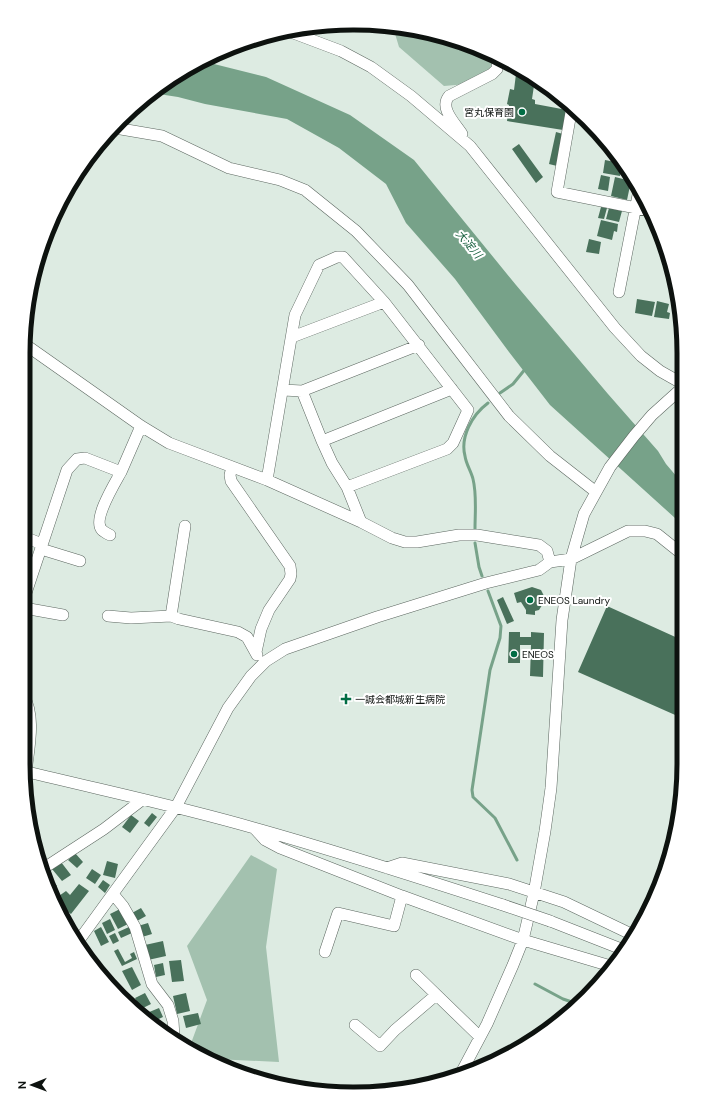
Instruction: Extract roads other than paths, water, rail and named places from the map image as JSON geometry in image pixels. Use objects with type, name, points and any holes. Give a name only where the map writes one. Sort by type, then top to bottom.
[{"type":"street","points":[[298,35],[341,51],[371,67],[411,96],[470,146]]},
{"type":"street","points":[[497,63],[497,69],[492,74],[449,96],[446,99],[446,110],[470,146],[615,328],[641,356],[677,383]]},
{"type":"street","points":[[571,114],[557,192],[644,210]]},
{"type":"street","points":[[121,129],[162,136],[229,168],[280,180],[305,190],[356,230],[408,286],[509,416],[550,456],[598,488]]},
{"type":"street","points":[[619,292],[638,198]]},
{"type":"street","points":[[267,480],[295,315],[319,264],[337,257],[343,257],[364,278],[384,302],[419,345],[468,410],[453,443],[448,449],[347,487]]},
{"type":"street","points":[[292,337],[384,302]]},
{"type":"street","points":[[283,390],[302,391],[419,345]]},
{"type":"street","points":[[30,348],[141,426],[169,443],[267,480],[361,522],[392,538],[405,542],[417,542],[459,535],[477,535],[539,545],[547,551],[550,562]]},
{"type":"street","points":[[322,441],[452,389]]},
{"type":"street","points":[[302,391],[322,441],[332,463],[347,487],[361,522]]},
{"type":"street","points":[[467,1066],[523,940],[534,893],[551,788],[562,620],[571,559],[584,514],[610,467],[652,415],[677,391]]},
{"type":"street","points":[[110,535],[102,530],[99,524],[100,513],[121,472],[141,426]]},
{"type":"street","points":[[30,582],[67,470],[77,459],[85,458],[121,472]]},
{"type":"street","points":[[232,466],[230,476],[231,481],[290,566],[291,574],[269,610],[261,629],[256,652]]},
{"type":"street","points":[[170,616],[185,526]]},
{"type":"street","points":[[81,937],[176,807],[228,708],[251,676],[266,661],[285,649],[377,617],[486,583],[539,570],[550,562],[571,559],[628,531],[645,531],[657,534],[677,550]]},
{"type":"street","points":[[30,540],[42,547],[80,562]]},
{"type":"street","points":[[30,609],[62,615]]},
{"type":"street","points":[[108,616],[131,618],[170,616],[238,632],[246,637],[256,652],[259,667]]},
{"type":"street","points":[[30,716],[30,737]]},
{"type":"street","points":[[30,772],[176,807],[253,828],[387,868],[503,905],[619,948]]},
{"type":"street","points":[[47,866],[104,829],[142,800]]},
{"type":"street","points":[[253,828],[265,840],[280,848],[402,896],[523,940],[606,965]]},
{"type":"street","points":[[387,868],[402,863],[509,884],[564,902],[629,933]]},
{"type":"street","points":[[113,894],[123,906],[135,927],[152,984],[168,1005],[173,1021],[174,1032]]},
{"type":"street","points":[[325,952],[338,913],[394,926],[402,896]]},
{"type":"street","points":[[416,975],[480,1038]]},
{"type":"street","points":[[355,1025],[380,1046],[395,1030],[436,994]]},
{"type":"water","name":"大淀川","points":[[210,63],[266,77],[350,115],[414,160],[516,285],[658,451],[666,464],[677,477],[677,519],[550,405],[455,279],[406,223],[386,184],[339,148],[287,119],[205,104],[161,94],[192,73]]},
{"type":"waterway","points":[[500,393],[513,384],[526,368]]},
{"type":"waterway","points":[[475,529],[475,491],[473,479],[466,459],[464,441],[472,420],[488,403]]},
{"type":"waterway","points":[[475,543],[482,576]]},
{"type":"waterway","points":[[488,591],[501,626],[500,638],[490,670],[472,790],[473,797],[495,818],[517,860]]},
{"type":"waterway","points":[[535,984],[563,999],[572,1002]]},
{"type":"place","name":"宮丸保育園","points":[[522,112]]},
{"type":"place","name":"ENEOS Laundry","points":[[530,600]]},
{"type":"place","name":"ENEOS","points":[[514,654]]},
{"type":"place","name":"一誠会都城新生病院","points":[[346,699]]}]
